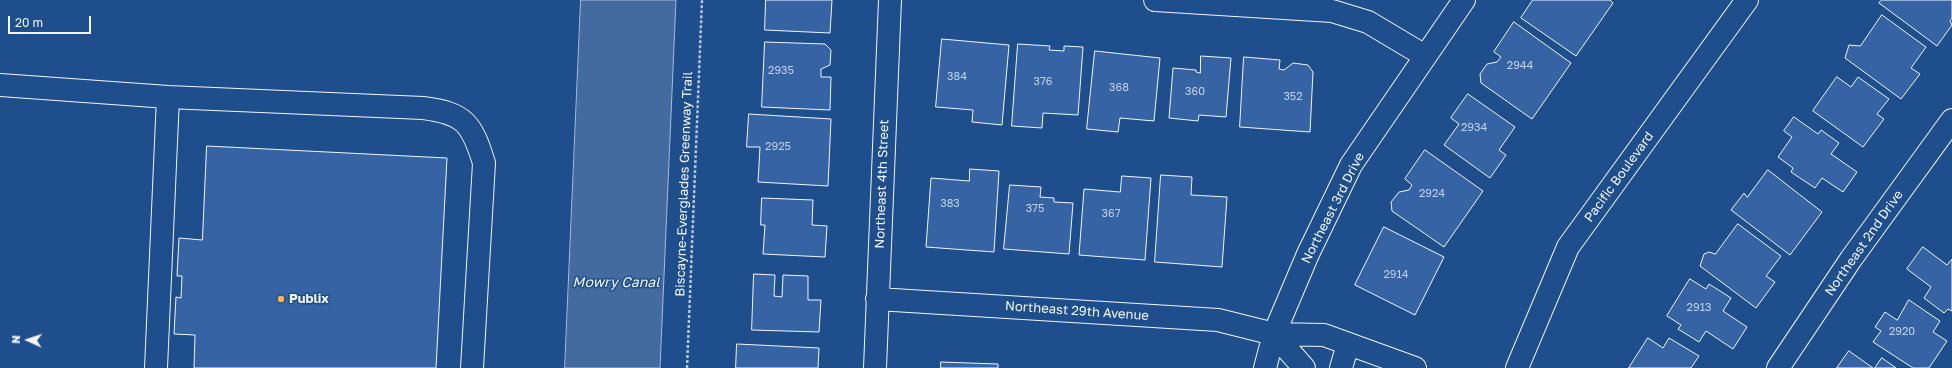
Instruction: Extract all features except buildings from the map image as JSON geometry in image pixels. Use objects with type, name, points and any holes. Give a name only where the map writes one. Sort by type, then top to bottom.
[{"type":"street","name":"Northeast 4th Street","points":[[875,368],[890,0]]},
{"type":"street","points":[[1155,0],[1332,11],[1368,22],[1425,56]]},
{"type":"street","name":"Northeast 3rd Drive","points":[[1265,368],[1274,334],[1308,254],[1351,165],[1464,0]]},
{"type":"street","name":"Pacific Boulevard","points":[[1517,368],[1568,247],[1747,0]]},
{"type":"street","points":[[0,85],[168,97],[423,108],[453,114],[461,119],[470,128],[478,142],[484,163],[472,368]]},
{"type":"street","points":[[156,368],[168,97]]},
{"type":"street","name":"Northeast 2nd Drive","points":[[1778,368],[1851,259],[1952,120]]},
{"type":"street","name":"Northeast 29th Avenue","points":[[878,298],[1218,320],[1274,334],[1324,335],[1415,368]]},
{"type":"street","points":[[1274,334],[1304,368]]},
{"type":"street","points":[[1341,368],[1348,344]]},
{"type":"path","name":"Biscayne-Everglades Greenway Trail","points":[[687,368],[702,0]]},
{"type":"water","name":"Mowry Canal","points":[[581,0],[676,0],[660,368],[565,368]]},
{"type":"place","name":"Publix","points":[[281,299]]}]
